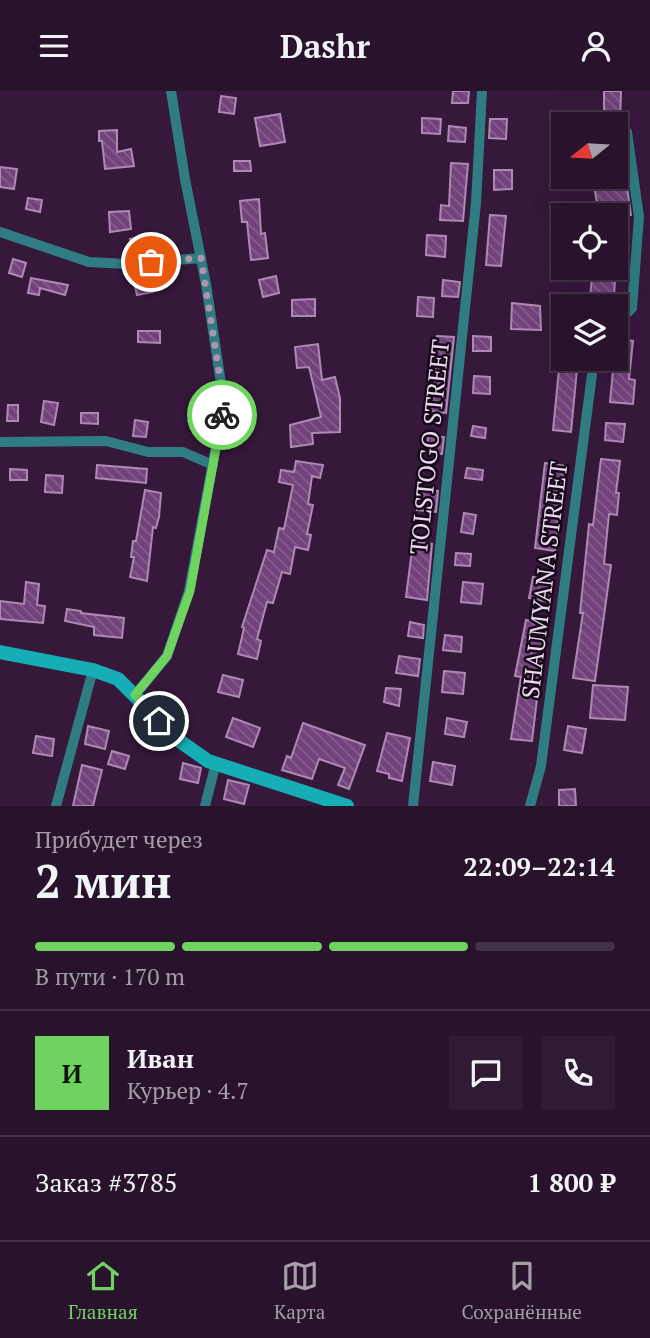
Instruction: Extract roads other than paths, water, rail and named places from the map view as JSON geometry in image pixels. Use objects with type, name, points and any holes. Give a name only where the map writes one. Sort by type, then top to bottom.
[{"type":"main road","points":[[0,652],[93,670],[118,679],[181,742],[208,761],[347,806]]},
{"type":"street","points":[[135,695],[167,656],[190,591],[224,403],[171,91]]},
{"type":"street","name":"TOLSTOGO STREET","points":[[413,806],[476,202],[482,91]]},
{"type":"street","points":[[628,137],[644,210],[632,308],[628,312]]},
{"type":"street","points":[[0,232],[89,262],[127,264],[201,258]]},
{"type":"street","name":"SHAUMYANA STREET","points":[[530,806],[541,766],[592,371]]},
{"type":"street","points":[[0,442],[106,441],[148,452],[183,452],[213,465]]},
{"type":"street","points":[[56,806],[93,670]]},
{"type":"street","points":[[205,806],[216,763]]}]
